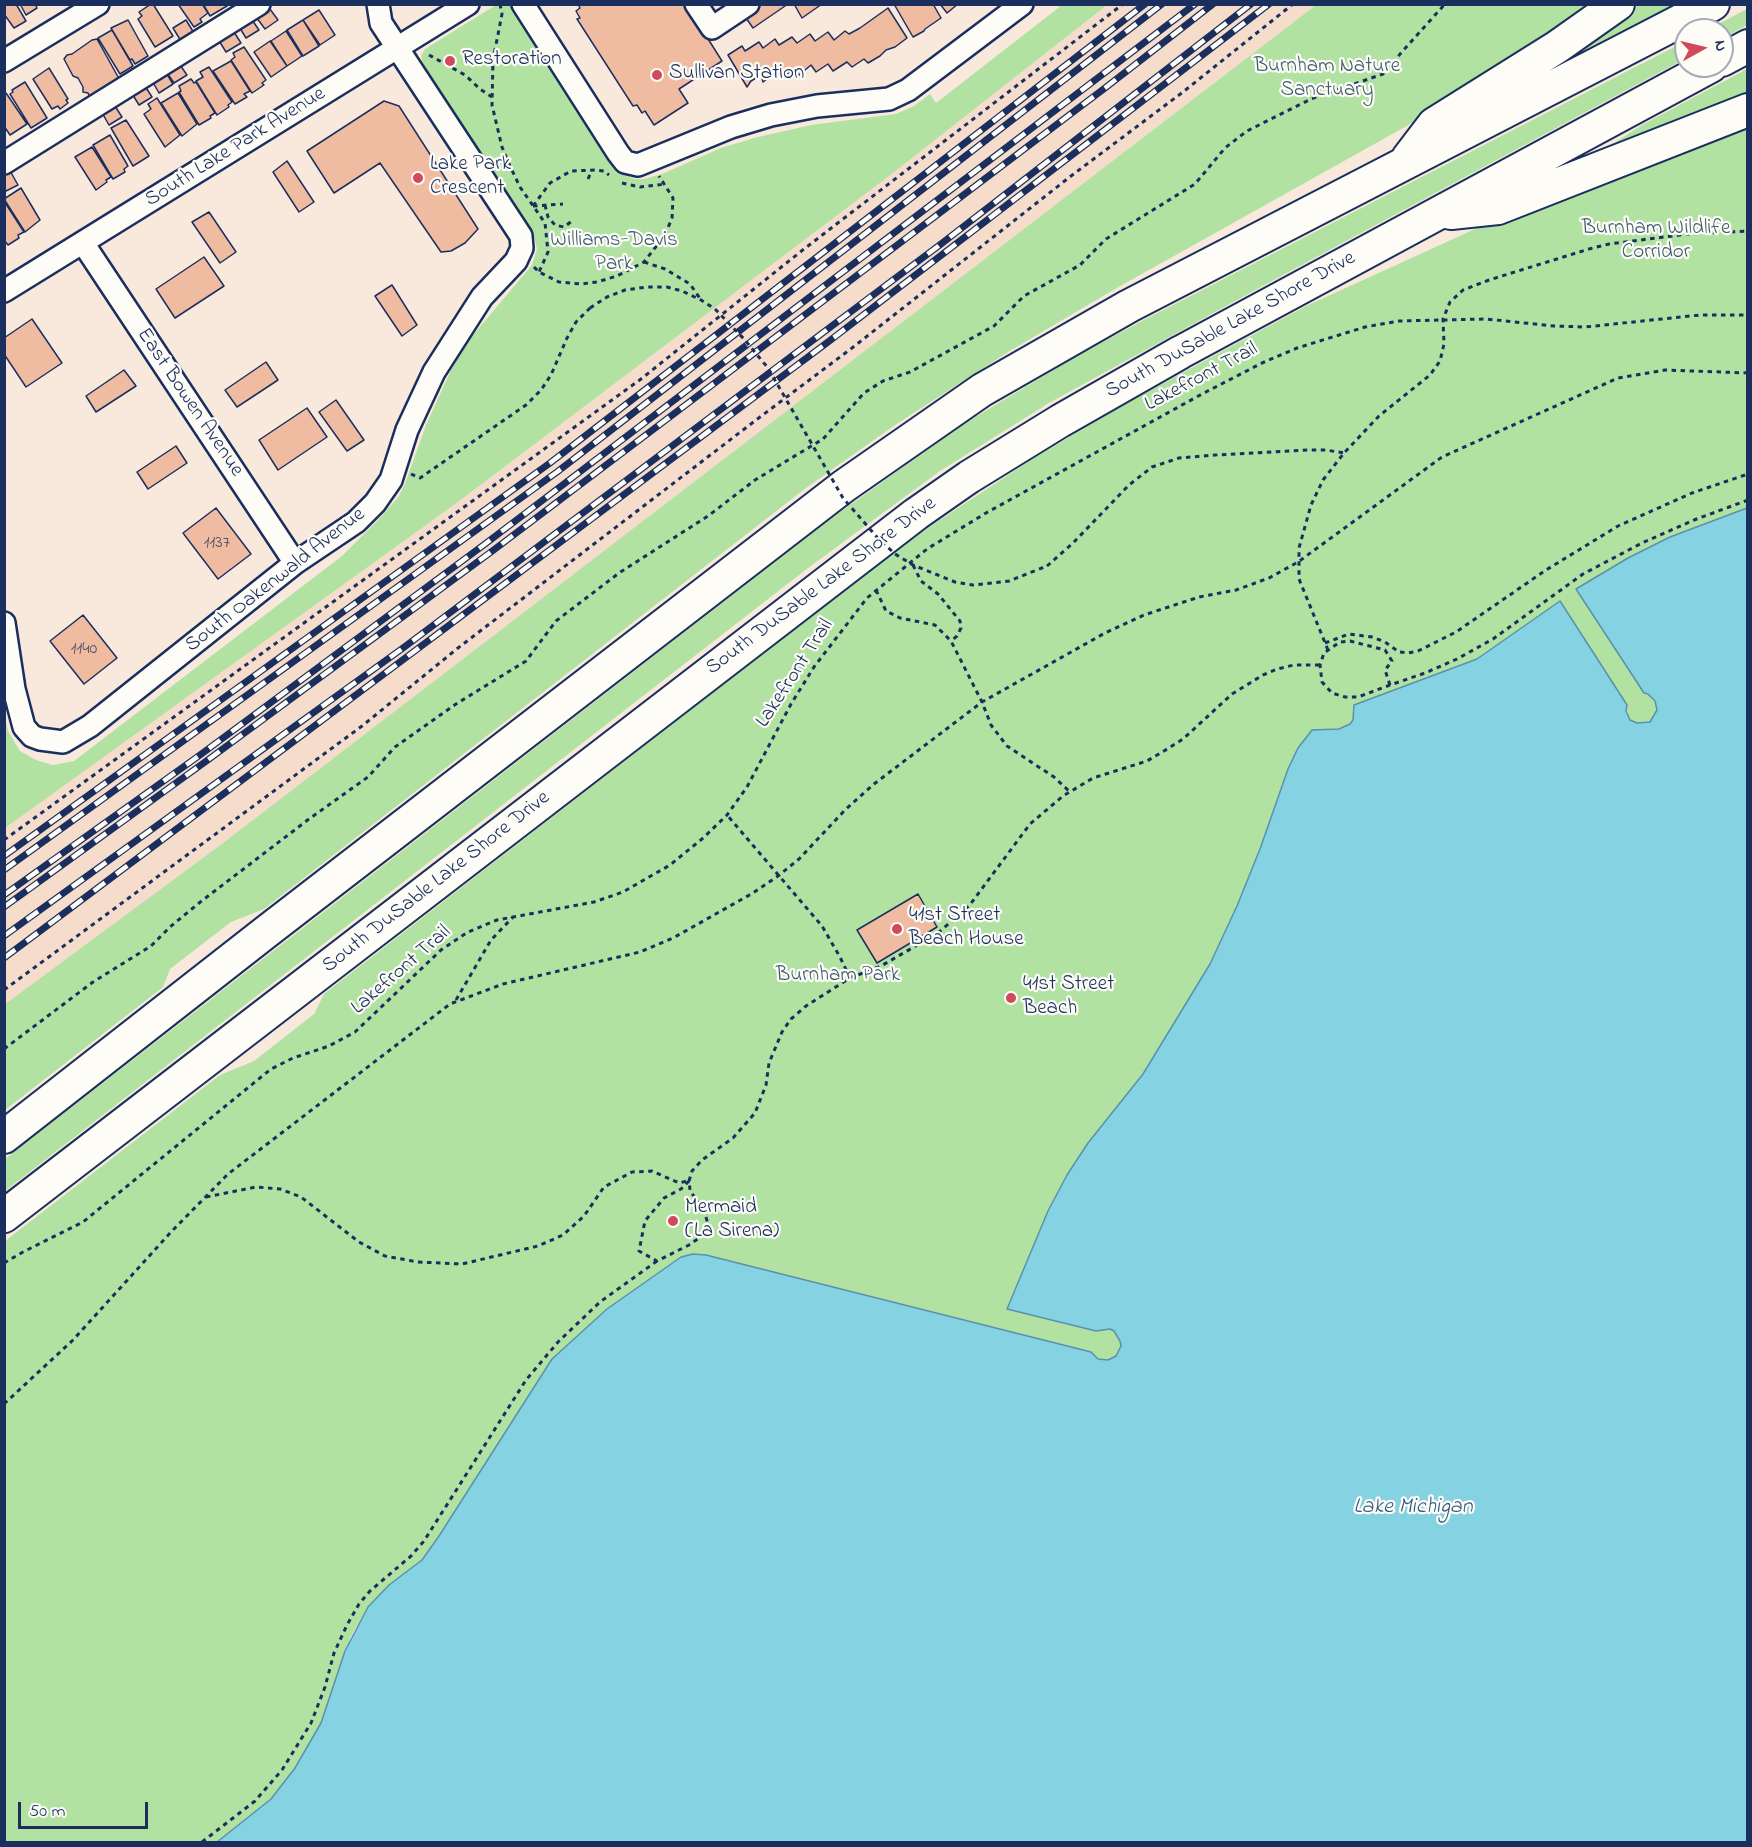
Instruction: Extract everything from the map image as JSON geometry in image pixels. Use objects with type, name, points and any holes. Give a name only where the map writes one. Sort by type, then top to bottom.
[{"type":"highway","points":[[1403,165],[1434,124],[1557,46],[1618,4]]},
{"type":"highway","points":[[4,1137],[844,486],[982,390],[1120,311],[1713,4]]},
{"type":"highway","points":[[1734,54],[1748,46]]},
{"type":"highway","name":"South DuSable Lake Shore Drive","points":[[4,1216],[916,514],[969,477],[1070,415],[1181,352],[1689,78]]},
{"type":"highway","points":[[1435,215],[1498,208],[1748,110]]},
{"type":"street","points":[[4,61],[98,4]]},
{"type":"street","points":[[4,163],[259,4]]},
{"type":"street","points":[[378,4],[381,23],[397,47]]},
{"type":"street","name":"South Lake Park Avenue","points":[[4,291],[468,4]]},
{"type":"street","points":[[523,4],[618,153],[626,162],[638,165],[731,127],[771,115],[817,106],[888,99],[908,90],[1016,6]]},
{"type":"street","points":[[696,4],[712,28],[748,4]]},
{"type":"street","name":"South Oakenwald Avenue","points":[[4,623],[20,716],[24,727],[32,736],[63,742],[77,736],[295,563],[357,522],[375,503],[391,480],[407,430],[434,372],[482,297],[516,261],[522,248],[520,236],[397,47]]},
{"type":"street","name":"East Bowen Avenue","points":[[83,243],[295,563]]},
{"type":"path","points":[[500,4],[502,14],[493,60],[494,116],[502,147],[520,187],[545,223],[548,252],[539,273]]},
{"type":"path","points":[[4,840],[641,379],[804,249],[1123,4]]},
{"type":"path","points":[[4,990],[362,726],[458,648],[852,348],[1071,176],[1184,93],[1293,4]]},
{"type":"path","points":[[4,1049],[93,982],[151,946],[199,903],[368,777],[395,747],[456,704],[526,661],[556,621],[619,573],[708,516],[755,480],[823,439],[864,393],[883,381],[910,372],[994,326],[1024,296],[1080,265],[1106,239],[1195,184],[1225,148],[1247,131],[1311,99],[1383,74],[1445,4]]},
{"type":"path","points":[[429,55],[465,75],[492,97]]},
{"type":"path","points":[[588,179],[592,170]]},
{"type":"path","points":[[533,206],[545,188],[572,171],[604,171],[613,177]]},
{"type":"path","points":[[532,265],[539,273],[559,282],[581,284],[617,276],[644,262],[665,235],[672,218],[673,198],[658,175]]},
{"type":"path","points":[[622,182],[640,187],[665,184]]},
{"type":"path","points":[[533,206],[563,204]]},
{"type":"path","points":[[544,205],[555,225],[564,227],[572,221]]},
{"type":"path","points":[[1328,650],[1299,579],[1299,548],[1311,505],[1323,480],[1344,453],[1379,416],[1430,375],[1440,361],[1443,319],[1450,302],[1463,290],[1530,266],[1609,244],[1688,234],[1748,231]]},
{"type":"path","points":[[644,262],[665,269],[690,284],[701,300]]},
{"type":"path","points":[[420,478],[526,405],[541,390],[551,375],[576,322],[590,308],[607,297],[625,290],[647,287],[667,287],[701,300],[726,319],[763,362],[803,427],[827,473],[861,520],[896,554],[913,565],[955,582],[973,585],[1009,581],[1047,566],[1073,543],[1140,474],[1158,464],[1179,458],[1227,454],[1309,450],[1344,453]]},
{"type":"path","name":"Lakefront Trail","points":[[4,1263],[83,1222],[271,1069],[293,1058],[329,1046],[355,1032],[441,950],[468,932],[513,916],[594,902],[623,892],[670,865],[727,815],[747,787],[786,712],[814,667],[867,598],[876,590],[927,549],[986,513],[1202,394],[1297,348],[1365,327],[1399,321],[1486,319],[1585,327],[1700,315],[1748,315]]},
{"type":"path","points":[[4,1404],[73,1340],[228,1174],[426,1020],[455,1002],[503,984],[640,952],[673,938],[753,893],[778,876],[799,859],[845,810],[874,784],[982,702],[1105,633],[1144,615],[1199,597],[1252,586],[1298,562],[1442,457],[1618,378],[1665,370],[1748,373]]},
{"type":"path","points":[[1325,643],[1341,635],[1349,634],[1385,642],[1399,652],[1418,651],[1456,632],[1546,570],[1618,526],[1692,493],[1748,474]]},
{"type":"path","points":[[1390,686],[1385,670],[1392,661],[1386,650],[1350,641],[1340,642],[1324,653],[1320,665],[1322,682],[1332,693],[1345,697],[1358,697],[1390,686],[1466,654],[1493,639],[1583,574],[1642,543],[1748,500]]},
{"type":"path","points":[[913,565],[921,581],[938,594],[960,621],[961,628],[951,641]]},
{"type":"path","points":[[876,590],[886,610],[900,618],[935,626],[951,641],[991,725],[1007,746],[1054,777],[1070,792]]},
{"type":"path","points":[[202,1842],[255,1801],[282,1770],[311,1723],[325,1687],[334,1653],[359,1604],[424,1541],[526,1380],[558,1342],[600,1302],[657,1261],[705,1234],[708,1224],[705,1214],[690,1190],[689,1181],[692,1171],[702,1160],[732,1138],[755,1113],[766,1085],[769,1063],[782,1032],[791,1019],[806,1006],[850,978],[881,966],[938,933],[969,906],[1030,825],[1070,792],[1093,778],[1147,761],[1164,751],[1183,739],[1232,694],[1263,675],[1294,665],[1320,665]]},
{"type":"path","points":[[727,815],[822,926],[850,978]]},
{"type":"path","points":[[455,1002],[491,940],[513,916]]},
{"type":"path","points":[[205,1197],[256,1186],[280,1189],[301,1197],[359,1242],[386,1256],[418,1262],[462,1264],[538,1246],[563,1235],[584,1216],[604,1187],[632,1172],[652,1171],[679,1183],[689,1181]]},
{"type":"path","points":[[657,1261],[639,1251],[645,1221],[664,1198],[681,1189],[689,1181]]},
{"type":"shaded area","points":[[1107,5],[1316,5],[219,846],[5,1005],[4,828],[458,502],[893,173]]},
{"type":"green space","name":"Williams-Davis Park","points":[[496,5],[513,7],[617,172],[634,179],[644,179],[662,174],[721,148],[754,138],[811,125],[896,114],[914,106],[930,94],[936,103],[1062,5],[1107,5],[893,173],[458,502],[5,828],[4,714],[8,731],[20,751],[36,760],[53,765],[74,761],[342,556],[399,496],[426,425],[451,370],[468,341],[532,265],[537,249],[533,232],[423,64],[421,56],[425,49]]},
{"type":"green space","name":"Burnham Nature Sanctuary","points":[[1316,5],[1607,5],[1446,104],[1115,289],[1008,352],[895,425],[806,488],[264,909],[231,922],[170,969],[163,987],[5,1110],[4,1005],[219,846]]},
{"type":"green space","points":[[1639,5],[1673,5],[1539,73],[1604,28]]},
{"type":"green space","points":[[1747,9],[1747,25],[1734,32],[1734,18],[1730,18]]},
{"type":"green space","points":[[1674,47],[1674,64],[1049,403],[940,471],[808,568],[5,1191],[5,1159],[833,517],[967,422],[1077,356]]},
{"type":"green space","points":[[1747,69],[1747,99],[1603,150],[1642,125],[1734,78]]},
{"type":"green space","name":"Burnham Park","points":[[1747,119],[1747,508],[1670,537],[1648,694],[1657,705],[1656,715],[1646,723],[1630,720],[1626,708],[1560,602],[1477,659],[1354,705],[1353,720],[1350,724],[1327,731],[1288,769],[1260,849],[1210,964],[1143,1074],[1088,1143],[1067,1175],[1048,1211],[1007,1309],[1096,1331],[1110,1329],[1120,1340],[1121,1346],[1116,1356],[1108,1360],[1098,1359],[1091,1352],[706,1255],[693,1254],[681,1257],[607,1309],[552,1359],[422,1560],[390,1585],[368,1607],[351,1636],[321,1723],[295,1768],[271,1799],[217,1842],[5,1842],[5,1241],[220,1075],[254,1061],[314,1014],[324,994],[875,567],[920,533],[1034,458],[1127,403],[1304,307],[1486,224]]},
{"type":"water","name":"Lake Michigan","points":[[1747,508],[1747,1842],[217,1842],[271,1799],[295,1768],[321,1723],[345,1651],[368,1607],[389,1585],[422,1560],[552,1359],[607,1309],[681,1257],[693,1254],[706,1255],[1091,1352],[1098,1359],[1108,1360],[1116,1356],[1121,1346],[1120,1341],[1110,1329],[1096,1331],[1007,1309],[1048,1211],[1067,1175],[1088,1143],[1143,1074],[1210,964],[1237,906],[1298,748],[1312,730],[1339,729],[1350,724],[1353,720],[1354,705],[1477,659],[1560,601],[1627,705],[1626,711],[1630,720],[1637,723],[1650,722],[1657,710],[1655,701],[1644,693],[1576,589],[1628,558],[1670,537]]},
{"type":"building","points":[[4,4],[16,4],[26,21],[14,28],[4,14]]},
{"type":"building","points":[[20,4],[35,4],[37,8],[26,15]]},
{"type":"building","points":[[151,4],[173,36],[155,47],[138,19],[142,16],[139,12]]},
{"type":"building","points":[[178,4],[202,4],[208,13],[200,19],[202,22],[194,27]]},
{"type":"building","points":[[203,4],[226,4],[227,6],[210,16]]},
{"type":"building","name":"Sullivan Station","points":[[578,4],[686,4],[722,61],[679,89],[688,103],[654,125],[645,111],[642,113],[637,105],[633,106],[577,19],[580,18],[576,11],[580,8]]},
{"type":"building","points":[[759,4],[788,4],[753,28],[744,15]]},
{"type":"building","points":[[794,4],[822,4],[802,18]]},
{"type":"building","points":[[894,4],[933,4],[941,18],[913,37]]},
{"type":"building","points":[[940,4],[958,4],[947,13]]},
{"type":"building","points":[[267,5],[278,20],[265,29],[254,14]]},
{"type":"building","points":[[888,8],[907,38],[868,63],[864,59],[852,67],[847,62],[833,71],[828,64],[816,72],[811,65],[799,75],[793,70],[781,78],[777,72],[763,82],[761,75],[751,81],[747,87],[728,55],[742,46],[745,51],[759,42],[763,48],[775,39],[779,45],[792,37],[797,43],[810,34],[815,41],[828,32],[834,40],[845,31],[849,34],[860,28]]},
{"type":"building","points":[[319,10],[335,35],[320,45],[303,20]]},
{"type":"building","points":[[250,17],[259,30],[246,38],[238,25]]},
{"type":"building","points":[[128,20],[148,56],[135,64],[132,59],[130,60],[111,28]]},
{"type":"building","points":[[186,20],[194,33],[181,41],[173,28]]},
{"type":"building","points":[[303,20],[319,46],[303,56],[287,30]]},
{"type":"building","points":[[232,29],[241,43],[226,52],[218,39]]},
{"type":"building","points":[[112,30],[133,66],[120,74],[98,38]]},
{"type":"building","points":[[286,31],[302,56],[287,66],[271,41]]},
{"type":"building","points":[[97,39],[122,84],[93,102],[88,93],[83,92],[78,78],[73,76],[64,59],[67,55]]},
{"type":"building","points":[[270,41],[287,66],[271,77],[254,52]]},
{"type":"building","points":[[244,47],[266,80],[262,83],[264,85],[252,93],[231,60],[235,57],[233,53]]},
{"type":"building","points":[[231,61],[250,91],[244,94],[247,97],[235,104],[213,71]]},
{"type":"building","points":[[178,62],[187,75],[174,83],[165,70]]},
{"type":"building","points":[[209,67],[232,102],[228,105],[229,107],[217,115],[196,81],[203,77],[200,72]]},
{"type":"building","points":[[49,68],[68,99],[66,100],[68,103],[60,109],[58,106],[52,109],[33,79]]},
{"type":"building","points":[[165,71],[173,84],[159,93],[151,79]]},
{"type":"building","points":[[191,79],[194,83],[196,82],[215,113],[199,125],[179,92],[181,91],[179,86]]},
{"type":"building","points":[[25,82],[47,118],[31,128],[10,94],[12,90]]},
{"type":"building","points":[[143,83],[152,97],[139,105],[131,92]]},
{"type":"building","points":[[6,93],[27,124],[10,135],[4,126],[4,94]]},
{"type":"building","points":[[178,93],[197,124],[182,136],[161,103]]},
{"type":"building","points":[[157,98],[180,135],[165,147],[144,114],[151,109],[148,104]]},
{"type":"building","name":"Lake Park Crescent","points":[[384,101],[399,106],[478,229],[465,243],[451,251],[441,252],[380,163],[334,193],[307,151]]},
{"type":"building","points":[[113,103],[122,117],[109,125],[101,111]]},
{"type":"building","points":[[126,120],[149,156],[133,166],[111,128]]},
{"type":"building","points":[[110,135],[128,166],[124,169],[125,172],[113,179],[93,145]]},
{"type":"building","points":[[92,147],[111,177],[96,190],[75,157]]},
{"type":"building","points":[[287,161],[314,202],[299,212],[273,172]]},
{"type":"building","points":[[9,169],[18,185],[4,192],[4,172]]},
{"type":"building","points":[[21,188],[40,220],[25,232],[4,199]]},
{"type":"building","points":[[4,201],[24,232],[8,245],[4,240]]},
{"type":"building","points":[[209,212],[236,252],[220,263],[192,222]]},
{"type":"building","points":[[204,257],[224,286],[175,318],[156,289]]},
{"type":"building","points":[[392,285],[417,325],[402,336],[375,296]]},
{"type":"building","points":[[32,319],[62,363],[26,387],[4,354],[4,338]]},
{"type":"building","points":[[266,362],[278,380],[237,407],[225,390]]},
{"type":"building","points":[[124,370],[136,386],[96,412],[86,396]]},
{"type":"building","points":[[336,400],[364,440],[347,451],[319,412]]},
{"type":"building","points":[[307,408],[327,437],[278,470],[259,440]]},
{"type":"building","points":[[176,446],[187,463],[148,489],[137,472]]},
{"type":"building","points":[[216,508],[251,554],[218,579],[183,533]]},
{"type":"building","points":[[83,615],[117,658],[84,684],[50,641]]},
{"type":"building","name":"41st Street Beach House","points":[[918,894],[937,927],[877,963],[857,930]]},
{"type":"railway","points":[[4,856],[550,463],[1145,4]]},
{"type":"railway","points":[[4,870],[557,472],[1162,4]]},
{"type":"railway","points":[[4,895],[200,755],[485,544],[1195,4]]},
{"type":"railway","points":[[4,907],[491,552],[1213,4]]},
{"type":"railway","points":[[4,936],[403,648],[941,244],[1251,4]]},
{"type":"railway","points":[[4,958],[828,342],[1269,4]]},
{"type":"place","name":"Restoration","points":[[450,61]]},
{"type":"place","name":"Sullivan Station","points":[[657,75]]},
{"type":"place","name":"Lake Park Crescent","points":[[418,178]]},
{"type":"place","name":"41st Street Beach House","points":[[897,929]]},
{"type":"place","name":"41st Street Beach","points":[[1011,998]]},
{"type":"place","name":"Mermaid (La Sirena)","points":[[673,1221]]},
{"type":"park label","name":"Burnham Wildlife Corridor","points":[[1656,242]]}]
